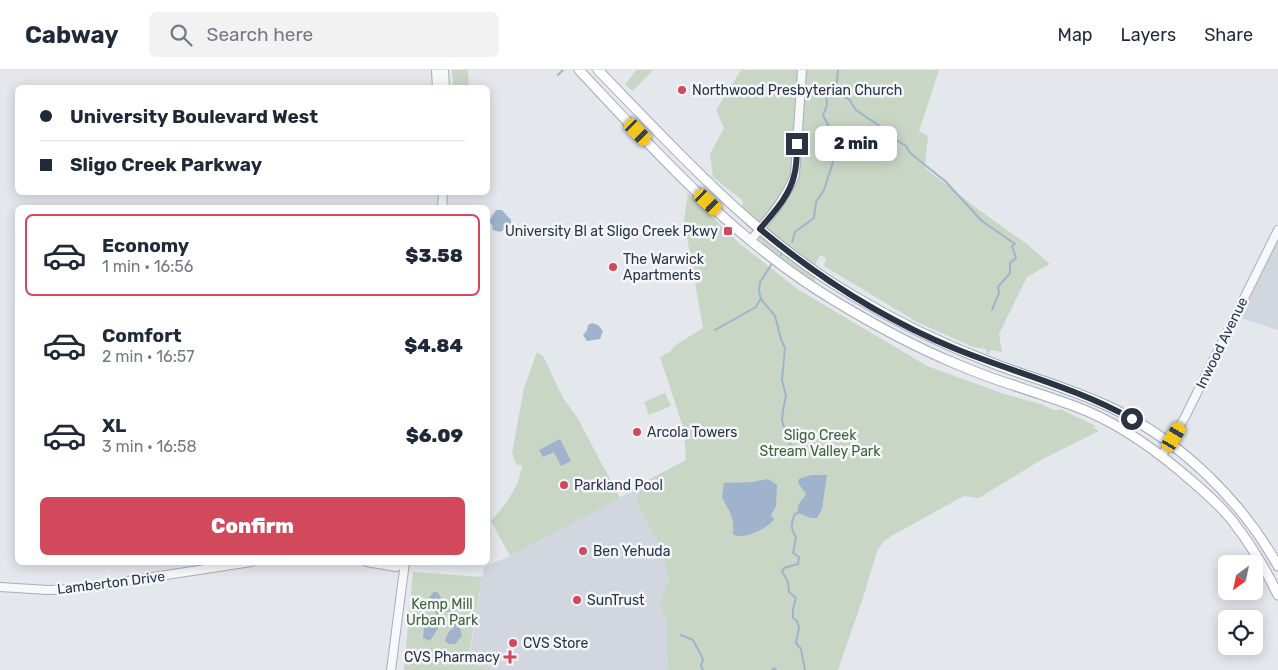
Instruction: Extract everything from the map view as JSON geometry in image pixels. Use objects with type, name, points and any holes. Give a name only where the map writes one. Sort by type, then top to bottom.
[{"type":"main road","points":[[579,70],[695,190],[781,264],[833,300],[914,344],[987,376],[1089,412],[1119,427],[1162,455],[1206,494],[1233,522],[1260,560],[1278,595]]},
{"type":"main road","points":[[598,70],[688,164],[760,229],[817,274],[907,326],[954,348],[1054,384],[1091,399],[1142,424],[1170,443],[1238,508],[1260,537],[1278,566]]},
{"type":"street","points":[[436,70],[437,85]]},
{"type":"street","points":[[444,70],[445,85]]},
{"type":"street","points":[[751,240],[780,204],[790,189],[795,175],[802,70]]},
{"type":"street","name":"Inwood Avenue","points":[[1162,455],[1185,417],[1278,230]]},
{"type":"street","name":"Lamberton Drive","points":[[0,587],[48,590],[75,589],[231,565]]},
{"type":"street","points":[[384,565],[396,567],[400,565]]},
{"type":"street","points":[[391,670],[405,565]]},
{"type":"shaded area","points":[[1278,240],[1278,330],[1240,318]]},
{"type":"shaded area","points":[[645,484],[674,576],[674,670],[486,670],[468,665],[484,567],[510,556]]},
{"type":"green space","points":[[452,70],[468,70],[469,85],[453,85]]},
{"type":"green space","points":[[636,70],[653,70],[633,91],[625,85]]},
{"type":"green space","points":[[741,70],[939,70],[919,131],[928,136],[925,168],[1027,244],[1050,264],[1027,277],[999,334],[1002,352],[991,350],[987,356],[986,349],[973,347],[917,322],[824,266],[826,258],[820,255],[814,267],[816,295],[796,278],[740,219],[743,201],[713,177],[710,154],[724,128],[716,110]]},
{"type":"green space","name":"Sligo Creek Stream Valley Park","points":[[687,192],[739,243],[799,290],[927,366],[1004,394],[1041,404],[1054,410],[1062,410],[1096,426],[1093,428],[1099,431],[1041,460],[979,498],[964,496],[883,542],[877,551],[838,670],[668,670],[667,622],[659,603],[669,581],[666,565],[660,547],[636,500],[646,481],[686,460],[684,430],[660,357],[703,328],[684,220],[688,199]]},
{"type":"green space","name":"Parkland Pool","points":[[537,352],[543,356],[563,398],[577,417],[620,498],[510,556],[491,521],[518,482],[522,466],[516,464],[512,453],[524,388]]},
{"type":"green space","points":[[665,393],[671,406],[649,415],[644,402]]},
{"type":"green space","name":"Kemp Mill Urban Park","points":[[413,572],[482,577],[467,665],[470,663],[491,670],[404,670]]},
{"type":"water","points":[[496,210],[502,210],[511,220],[511,225],[500,232],[493,230],[490,219]]},
{"type":"water","points":[[592,323],[598,325],[603,331],[600,339],[587,341],[583,335],[588,325]]},
{"type":"water","name":"Parkland Pool","points":[[560,439],[571,461],[561,466],[554,452],[543,457],[539,450]]},
{"type":"water","points":[[811,475],[827,475],[822,509],[817,518],[811,518],[798,513],[799,505],[806,494],[798,483],[799,479]]},
{"type":"water","points":[[768,479],[777,485],[776,506],[771,515],[774,519],[767,526],[749,535],[737,536],[733,534],[732,518],[722,497],[724,483],[753,482]]},
{"type":"water","points":[[434,592],[437,592],[445,602],[455,606],[455,614],[451,615],[449,612],[443,611],[438,615],[436,614],[429,597]]},
{"type":"water","points":[[436,617],[439,627],[430,641],[423,638],[424,627]]},
{"type":"water","points":[[456,627],[460,628],[462,636],[455,644],[449,644],[445,641],[447,636],[450,630]]},
{"type":"waterway","points":[[558,75],[563,70]]},
{"type":"waterway","points":[[792,242],[795,232],[814,218],[816,202],[824,190],[833,162],[829,127],[823,115],[827,105],[826,91],[832,91],[837,81],[838,70]]},
{"type":"waterway","points":[[832,91],[849,99],[856,110],[906,146],[910,153],[945,181],[982,221],[1015,244],[1012,246],[1016,258],[1010,263],[1010,273],[998,287],[999,293],[992,310]]},
{"type":"waterway","points":[[771,265],[760,282],[759,291],[761,299],[775,316],[785,348],[782,380],[786,396],[782,420],[788,441],[793,449]]},
{"type":"waterway","points":[[715,330],[756,307],[760,300]]},
{"type":"waterway","points":[[800,512],[795,514],[792,525],[796,537],[793,553],[799,557],[798,564],[784,568],[782,571],[788,582],[789,592],[796,598],[793,609],[793,618],[797,621],[799,627],[796,643],[801,649],[805,670]]},
{"type":"waterway","points":[[452,612],[455,627]]},
{"type":"waterway","points":[[681,635],[693,640],[703,659],[701,666],[703,670]]},
{"type":"waterway","points":[[772,670],[774,668],[776,670]]},
{"type":"place","name":"Northwood Presbyterian Church","points":[[682,90]]},
{"type":"place","name":"University Bl at Sligo Creek Pkwy","points":[[728,231]]},
{"type":"place","name":"The Warwick Apartments","points":[[613,267]]},
{"type":"place","name":"Arcola Towers","points":[[637,432]]},
{"type":"place","name":"Parkland Pool","points":[[564,485]]},
{"type":"place","name":"Ben Yehuda","points":[[583,551]]},
{"type":"place","name":"SunTrust","points":[[577,600]]},
{"type":"place","name":"CVS Store","points":[[513,643]]},
{"type":"place","name":"CVS Pharmacy","points":[[510,657]]},
{"type":"route","points":[[797,144],[795,175],[790,189],[760,229],[786,251],[817,274],[851,295],[922,334],[1020,374],[1083,395],[1132,419]]}]
